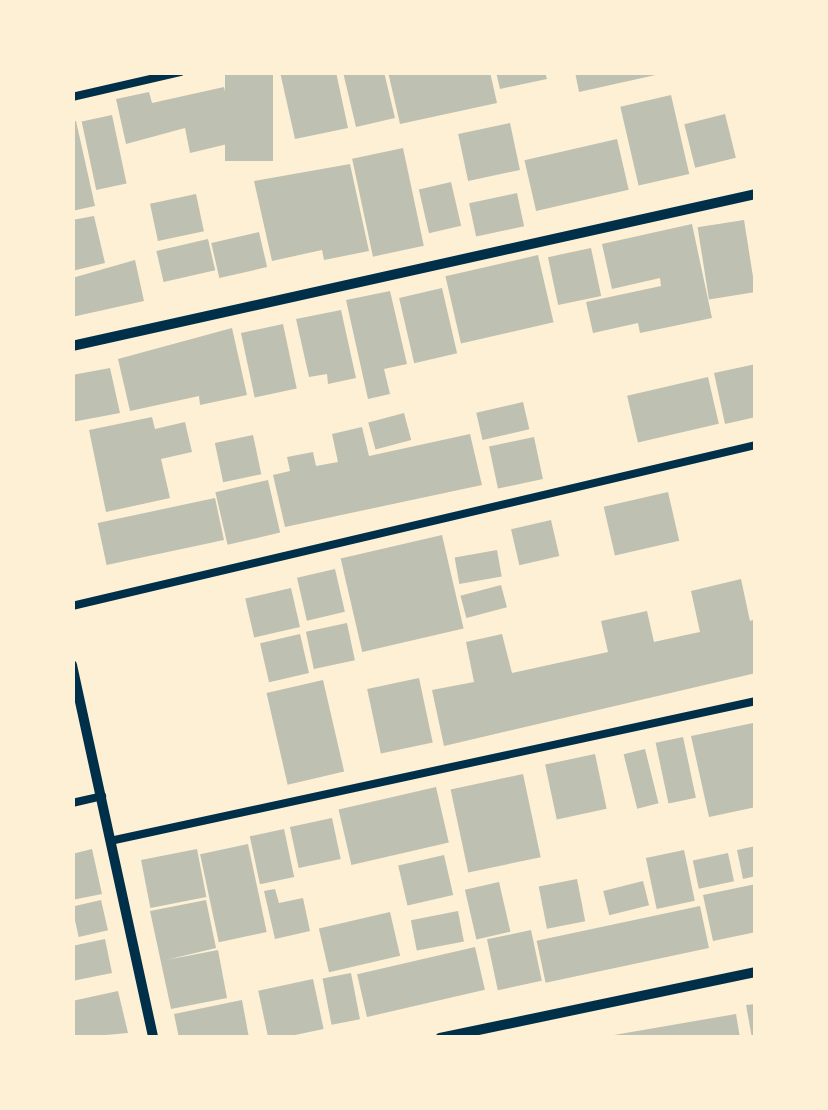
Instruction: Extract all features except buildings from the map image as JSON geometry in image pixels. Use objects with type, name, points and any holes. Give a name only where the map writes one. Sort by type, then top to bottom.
[{"type":"street","points":[[72,346],[756,194]]},
{"type":"street","points":[[72,665],[153,1038]]},
{"type":"street","points":[[440,1038],[756,972]]},
{"type":"lane","points":[[72,97],[180,72]]},
{"type":"lane","points":[[72,606],[756,445]]},
{"type":"lane","points":[[110,840],[756,700]]},
{"type":"lane","points":[[72,803],[102,796]]}]
